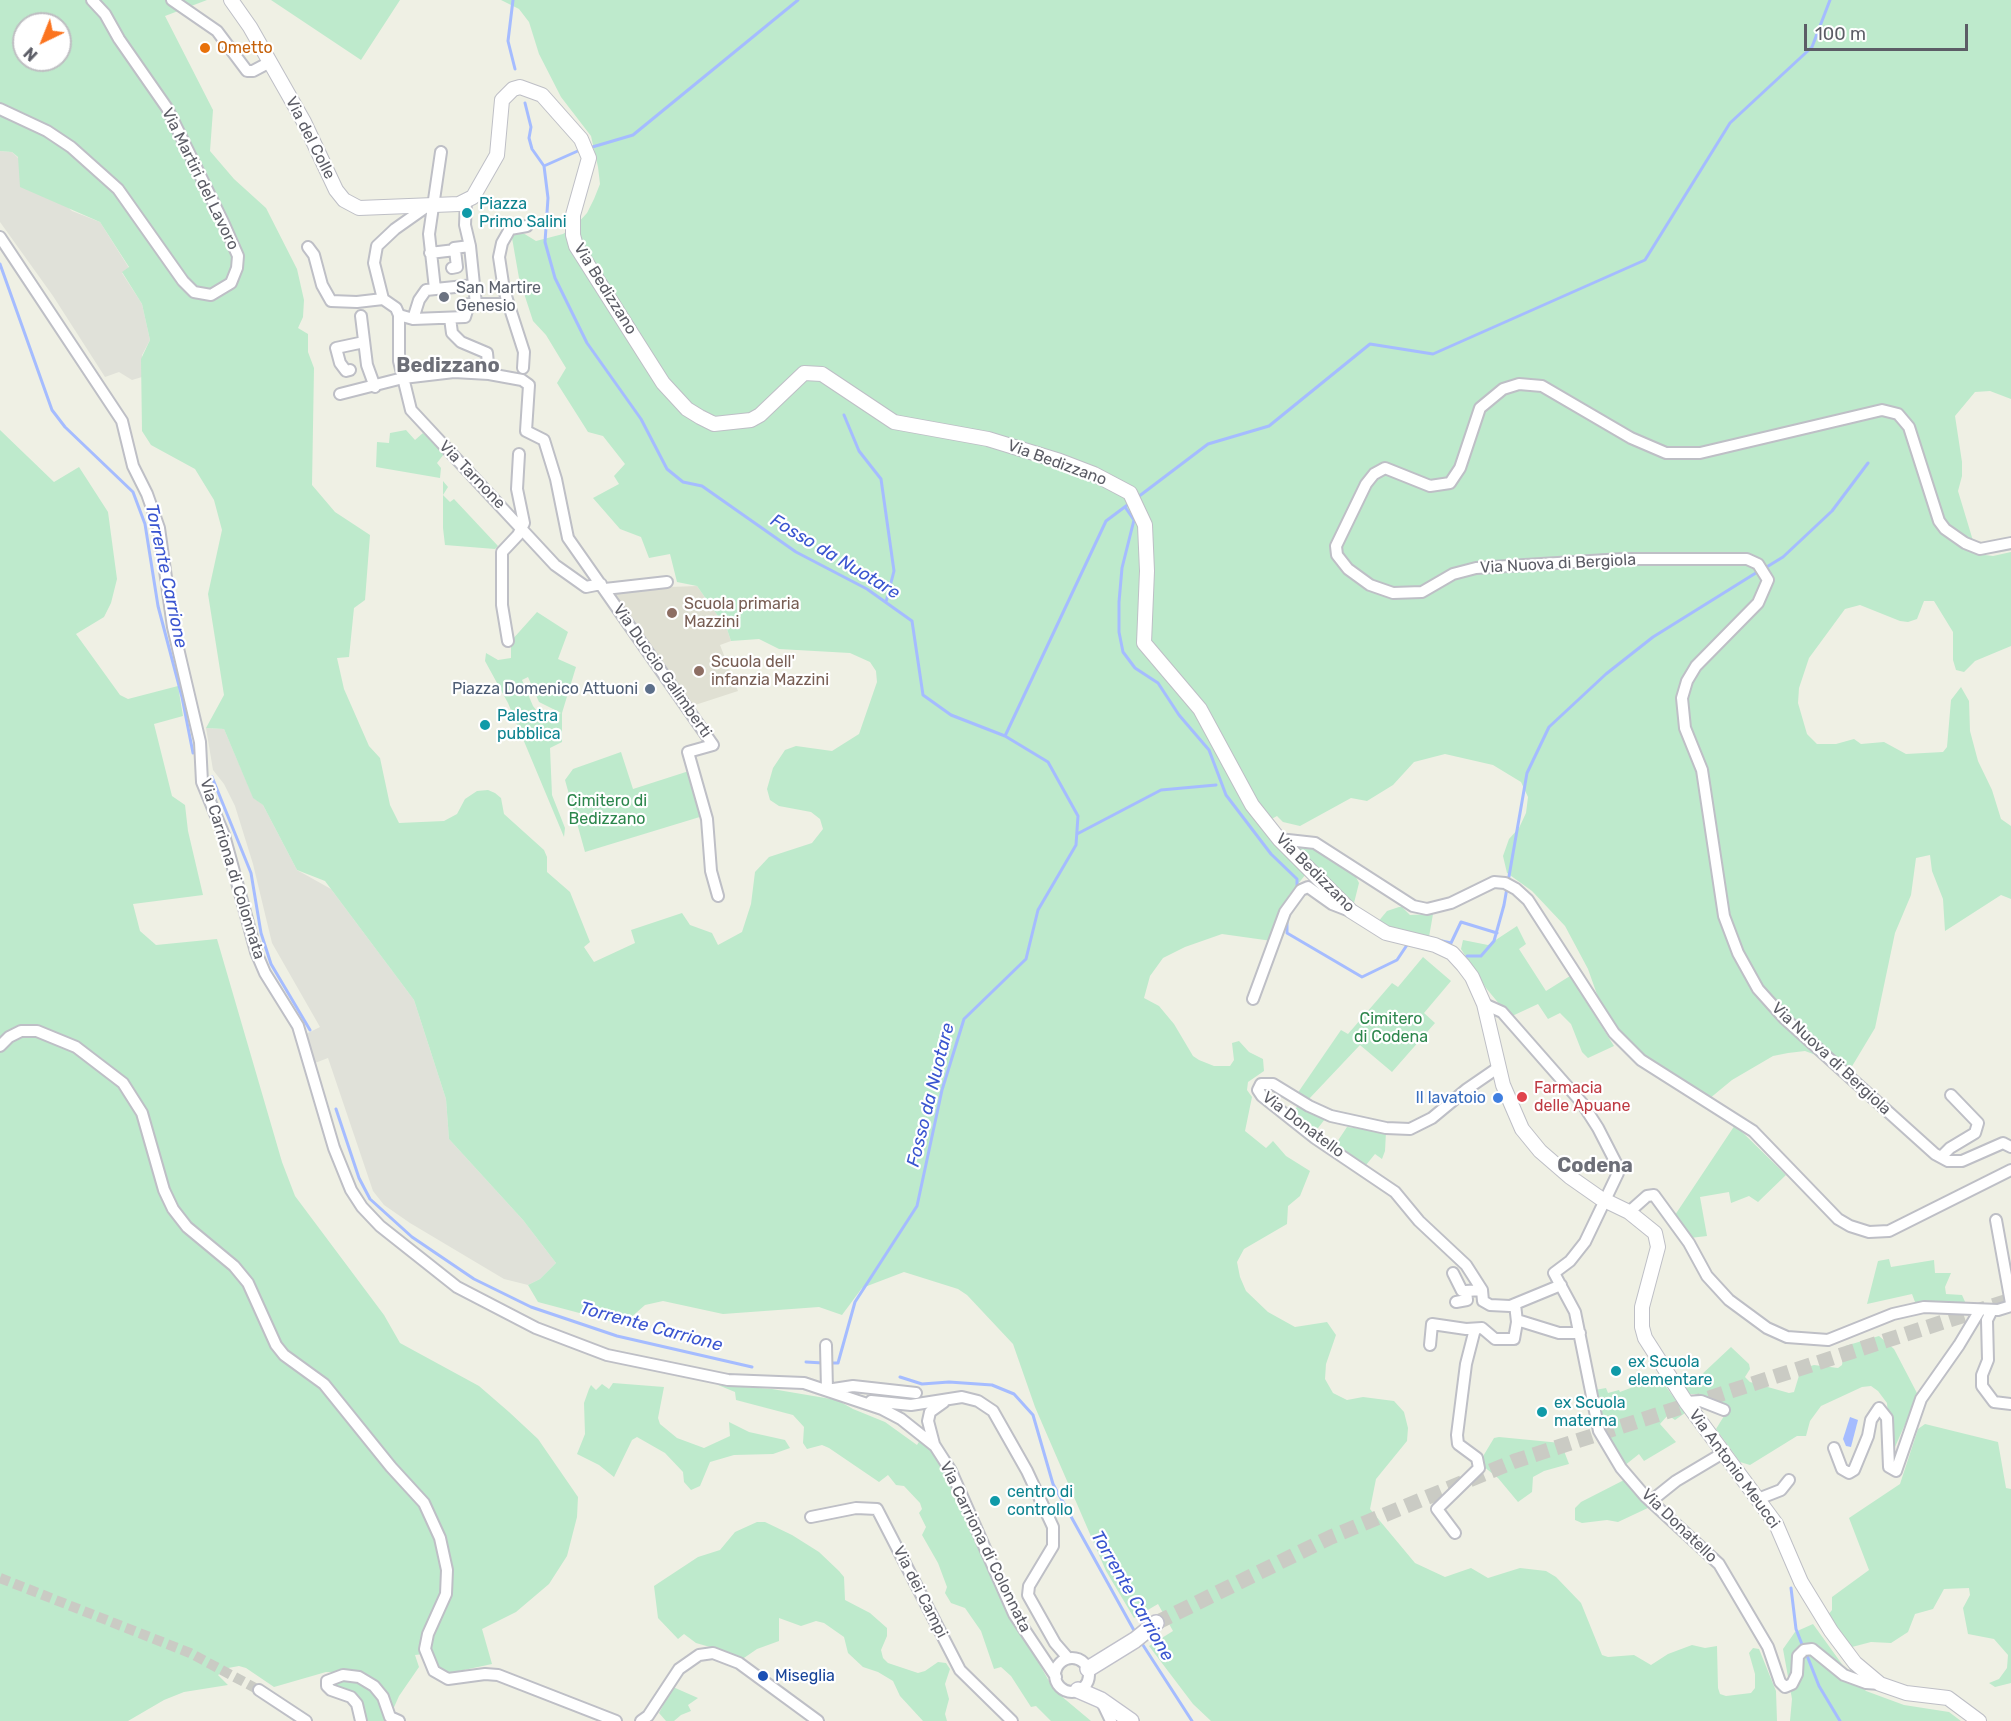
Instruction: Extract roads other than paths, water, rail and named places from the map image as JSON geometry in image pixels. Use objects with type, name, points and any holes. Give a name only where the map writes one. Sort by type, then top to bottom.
[{"type":"main road","points":[[1081,1672],[1131,1632],[1152,1625]]},
{"type":"main road","name":"Via Carriona di Colonnata","points":[[1081,1672],[1101,1700],[1131,1721]]},
{"type":"street","name":"Via Martiri del Lavoro","points":[[0,109],[47,131],[71,147],[118,189],[183,281],[194,291],[210,294],[231,283],[237,268],[238,256],[224,222],[167,108],[119,39],[105,14],[92,0]]},
{"type":"street","points":[[172,0],[217,32],[247,71],[270,62]]},
{"type":"street","name":"Via del Colle","points":[[231,0],[270,62],[344,201],[359,208],[459,204],[466,200]]},
{"type":"street","name":"Via Bedizzano","points":[[466,200],[473,197],[497,155],[502,100],[513,89],[530,90],[542,95],[581,139],[589,158],[576,197],[573,235],[584,260],[663,383],[687,408],[700,417],[714,424],[751,420],[760,415],[804,373],[822,374],[894,422],[1008,445],[1094,474],[1130,493],[1145,525],[1147,571],[1144,643],[1200,709],[1252,805],[1279,839],[1351,911],[1386,933],[1435,945],[1452,954],[1472,977],[1484,1004],[1499,1067],[1513,1111],[1522,1129],[1552,1162],[1602,1199]]},
{"type":"street","points":[[431,290],[429,234],[441,152]]},
{"type":"street","points":[[466,200],[465,225],[470,246],[474,285],[469,310]]},
{"type":"street","points":[[432,205],[395,229],[377,246],[374,263],[383,298],[396,308],[399,319],[450,318],[469,310],[508,304]]},
{"type":"street","points":[[523,368],[524,352],[500,274],[499,252],[510,229],[526,226]]},
{"type":"street","name":"Via Carriona di Colonnata","points":[[0,237],[122,421],[133,466],[147,494],[161,538],[173,627],[200,742],[202,782],[224,835],[256,952],[265,973],[298,1026],[334,1148],[351,1190],[362,1207],[380,1226],[457,1287],[536,1328],[607,1354],[728,1380],[804,1383],[882,1409],[901,1419],[934,1446]]},
{"type":"street","points":[[430,253],[470,246]]},
{"type":"street","points":[[308,247],[314,255],[322,285],[331,301],[357,302],[383,298]]},
{"type":"street","points":[[452,268],[457,267],[455,250]]},
{"type":"street","points":[[414,319],[416,306],[431,290],[474,285]]},
{"type":"street","points":[[361,316],[367,365],[375,387]]},
{"type":"street","points":[[450,318],[453,333],[472,348],[488,353],[489,374]]},
{"type":"street","name":"Via Tarnone","points":[[399,319],[399,361],[411,410],[569,577],[586,587],[667,582]]},
{"type":"street","points":[[350,370],[346,371],[340,363],[336,348],[364,342]]},
{"type":"street","points":[[340,394],[375,387],[403,378],[454,372],[489,374],[522,380],[529,385],[526,427],[520,441]]},
{"type":"street","name":"Via Nuova di Bergiola","points":[[1941,1158],[1784,1018],[1765,996],[1738,953],[1724,916],[1701,770],[1685,728],[1682,698],[1687,681],[1696,666],[1758,603],[1768,580],[1758,564],[1747,559],[1623,559],[1476,568],[1453,574],[1422,592],[1393,593],[1370,585],[1348,569],[1337,555],[1336,546],[1366,484],[1374,474],[1384,468],[1430,486],[1450,483],[1460,468],[1480,408],[1503,389],[1519,384],[1542,386],[1631,438],[1666,453],[1700,453],[1882,410],[1898,414],[1909,427],[1940,521],[1945,529],[1965,543],[1980,549],[2011,543]]},
{"type":"street","name":"Via Duccio Galimberti","points":[[526,427],[544,440],[556,478],[568,538],[713,745],[688,752],[707,819],[711,871],[718,896]]},
{"type":"street","points":[[508,641],[502,605],[502,552],[521,528],[524,520],[517,489],[519,454]]},
{"type":"street","points":[[1279,839],[1299,839],[1315,843],[1413,906],[1427,909],[1451,903],[1494,882],[1505,884],[1516,890],[1528,900],[1614,1033],[1641,1060],[1753,1131],[1838,1219],[1850,1226],[1869,1232],[1889,1231],[2011,1170]]},
{"type":"street","points":[[1253,999],[1285,912],[1301,890],[1308,886],[1332,904],[1351,911]]},
{"type":"street","points":[[1484,1004],[1502,1012],[1582,1104],[1598,1128],[1617,1165],[1618,1173],[1602,1199]]},
{"type":"street","points":[[0,1046],[9,1037],[21,1031],[37,1031],[76,1047],[123,1083],[142,1113],[164,1190],[173,1209],[187,1227],[234,1266],[248,1283],[276,1346],[284,1355],[324,1384],[390,1467],[424,1503],[440,1538],[447,1570],[446,1594],[428,1634],[425,1649],[434,1671],[448,1679],[485,1674],[498,1675],[616,1721]]},
{"type":"street","name":"Via Donatello","points":[[1482,1290],[1458,1255],[1419,1221],[1395,1192],[1315,1138],[1262,1096],[1258,1090],[1262,1084],[1273,1084],[1309,1106],[1331,1116],[1386,1128],[1410,1129],[1432,1118],[1467,1089],[1499,1067]]},
{"type":"street","points":[[1952,1095],[1978,1124],[1975,1133],[1950,1148],[1941,1158],[1948,1161],[1962,1161],[2003,1143],[2011,1147]]},
{"type":"street","points":[[1629,1212],[1647,1196],[1654,1196],[1689,1243],[1707,1276],[1729,1300],[1779,1335],[1828,1340],[1893,1314],[1924,1307],[1992,1310],[2011,1304],[1996,1220]]},
{"type":"street","name":"Via Donatello","points":[[1602,1199],[1585,1242],[1570,1261],[1554,1273],[1573,1306],[1599,1431],[1621,1468],[1651,1501],[1719,1564],[1768,1647],[1780,1682],[1785,1687],[1792,1684],[1797,1674],[1798,1656],[1804,1650],[1812,1649],[1844,1675],[1866,1683],[1880,1684]]},
{"type":"street","name":"Via Antonio Meucci","points":[[1602,1199],[1629,1212],[1658,1239],[1654,1264],[1644,1291],[1642,1327],[1651,1350],[1686,1402],[1776,1524],[1801,1582],[1831,1631],[1855,1663],[1880,1684]]},
{"type":"street","points":[[1453,1274],[1462,1292],[1482,1290],[1483,1301],[1490,1305],[1515,1304],[1561,1285]]},
{"type":"street","points":[[1456,1302],[1467,1300],[1466,1291]]},
{"type":"street","points":[[1430,1345],[1432,1324],[1482,1328],[1495,1339],[1514,1339],[1517,1320],[1515,1304]]},
{"type":"street","points":[[1834,1448],[1842,1469],[1849,1473],[1854,1470],[1868,1436],[1871,1420],[1879,1408],[1887,1418],[1889,1467],[1896,1471],[1921,1399],[1959,1345],[1980,1310]]},
{"type":"street","points":[[1992,1310],[1987,1320],[1988,1360],[1982,1375],[1982,1386],[1994,1402],[2011,1404]]},
{"type":"street","points":[[1517,1320],[1559,1333],[1580,1333]]},
{"type":"street","points":[[1455,1533],[1437,1509],[1479,1468],[1477,1458],[1458,1444],[1457,1435],[1466,1364],[1475,1329]]},
{"type":"street","points":[[826,1345],[827,1390],[853,1386],[916,1393]]},
{"type":"street","name":"Via Carriona di Colonnata","points":[[848,1399],[911,1405],[952,1397],[972,1398],[993,1411],[1049,1516],[1055,1538],[1053,1546],[1029,1586],[1028,1595],[1055,1643],[1081,1672],[1064,1689],[1046,1667],[1014,1614],[951,1471],[934,1446],[928,1431],[930,1412],[952,1397]]},
{"type":"street","name":"Via Antonio Meucci","points":[[1686,1402],[1701,1401],[1724,1410]]},
{"type":"street","points":[[1651,1501],[1676,1480],[1723,1453]]},
{"type":"street","points":[[1758,1499],[1781,1490],[1789,1480]]},
{"type":"street","name":"Via dei Campi","points":[[812,1517],[856,1508],[877,1509],[960,1670],[1012,1721]]},
{"type":"street","points":[[646,1719],[679,1669],[699,1654],[713,1653],[739,1663],[818,1721]]},
{"type":"street","points":[[1056,1677],[1059,1664],[1081,1672]]},
{"type":"street","points":[[361,1721],[357,1704],[351,1697],[331,1690],[327,1686],[327,1681],[343,1675],[359,1677],[374,1686],[383,1697],[390,1717],[399,1721]]},
{"type":"street","points":[[1880,1684],[1906,1693],[1948,1698],[1978,1721]]},
{"type":"street","points":[[260,1690],[306,1721]]},
{"type":"street","points":[[1101,1700],[1111,1721]]},
{"type":"water","points":[[1850,1417],[1858,1420],[1851,1447],[1846,1446],[1843,1439]]},
{"type":"waterway","name":"Fosso da Nuotare","points":[[513,0],[508,41],[515,69]]},
{"type":"waterway","points":[[589,148],[633,135],[798,0]]},
{"type":"waterway","points":[[1138,497],[1208,444],[1269,426],[1370,344],[1433,354],[1645,260],[1730,123],[1812,47],[1830,0]]},
{"type":"waterway","name":"Fosso da Nuotare","points":[[525,103],[531,127],[529,138],[532,149],[544,166],[548,198],[545,242],[555,278],[587,343],[641,419],[667,469],[683,482],[702,486],[796,552],[867,589],[912,621],[923,695],[951,715],[1005,736],[1048,762],[1078,816],[1076,845],[1038,910],[1026,959],[964,1019],[942,1090],[917,1206],[855,1302],[838,1363],[830,1363]]},
{"type":"waterway","points":[[544,166],[580,150]]},
{"type":"waterway","name":"Torrente Carrione","points":[[0,264],[52,410],[65,427],[133,492],[145,524],[158,606],[182,697],[193,753]]},
{"type":"waterway","points":[[844,415],[859,451],[881,479],[894,571],[886,602]]},
{"type":"waterway","points":[[1765,568],[1783,557],[1832,511],[1868,463]]},
{"type":"waterway","points":[[1005,736],[1106,521],[1130,503]]},
{"type":"waterway","points":[[1125,507],[1134,520],[1122,568],[1119,602],[1119,632],[1123,652],[1135,668],[1158,683],[1179,715],[1209,750],[1226,795],[1271,854],[1297,879],[1297,888]]},
{"type":"waterway","points":[[1467,956],[1481,956],[1494,941],[1504,905],[1527,773],[1549,727],[1606,674],[1653,637],[1759,571]]},
{"type":"waterway","name":"Torrente Carrione","points":[[212,777],[251,873],[261,933],[271,964],[310,1030]]},
{"type":"waterway","points":[[1077,834],[1161,790],[1216,785]]},
{"type":"waterway","points":[[1287,919],[1287,933],[1362,977],[1397,960],[1409,942]]},
{"type":"waterway","points":[[1442,941],[1451,943],[1461,922],[1497,933]]},
{"type":"waterway","name":"Torrente Carrione","points":[[336,1109],[359,1178],[370,1199],[412,1237],[474,1279],[531,1307],[617,1336],[752,1367]]},
{"type":"waterway","name":"Torrente Carrione","points":[[806,1362],[823,1363]]},
{"type":"waterway","name":"Torrente Carrione","points":[[900,1377],[922,1384],[949,1382],[992,1385],[1014,1394],[1033,1415],[1053,1484],[1136,1634]]},
{"type":"waterway","points":[[1791,1588],[1796,1629],[1803,1647]]},
{"type":"waterway","name":"Torrente Carrione","points":[[1141,1642],[1192,1721]]},
{"type":"waterway","points":[[1806,1653],[1819,1686],[1840,1721]]},
{"type":"tunnel","points":[[1156,1623],[1331,1537],[1515,1461],[2011,1300]]},
{"type":"tunnel","points":[[0,1578],[190,1653],[259,1690]]},
{"type":"place","name":"Ometto","points":[[205,48]]},
{"type":"place","name":"Piazza Primo Salini","points":[[467,213]]},
{"type":"place","name":"San Martire Genesio","points":[[444,297]]},
{"type":"place","name":"Scuola primaria Mazzini","points":[[672,613]]},
{"type":"place","name":"Scuola dell' infanzia Mazzini","points":[[699,671]]},
{"type":"place","name":"Piazza Domenico Attuoni","points":[[650,689]]},
{"type":"place","name":"Palestra pubblica","points":[[485,725]]},
{"type":"place","name":"Farmacia delle Apuane","points":[[1522,1097]]},
{"type":"place","name":"Il lavatoio","points":[[1498,1098]]},
{"type":"place","name":"ex Scuola elementare","points":[[1616,1371]]},
{"type":"place","name":"ex Scuola materna","points":[[1542,1412]]},
{"type":"place","name":"centro di controllo","points":[[995,1501]]},
{"type":"place","name":"Miseglia","points":[[763,1676]]},
{"type":"district","name":"Bedizzano","points":[[448,366]]},
{"type":"district","name":"Codena","points":[[1595,1166]]},
{"type":"park label","name":"Cimitero di Bedizzano","points":[[607,810]]},
{"type":"park label","name":"Cimitero di Codena","points":[[1391,1028]]}]
